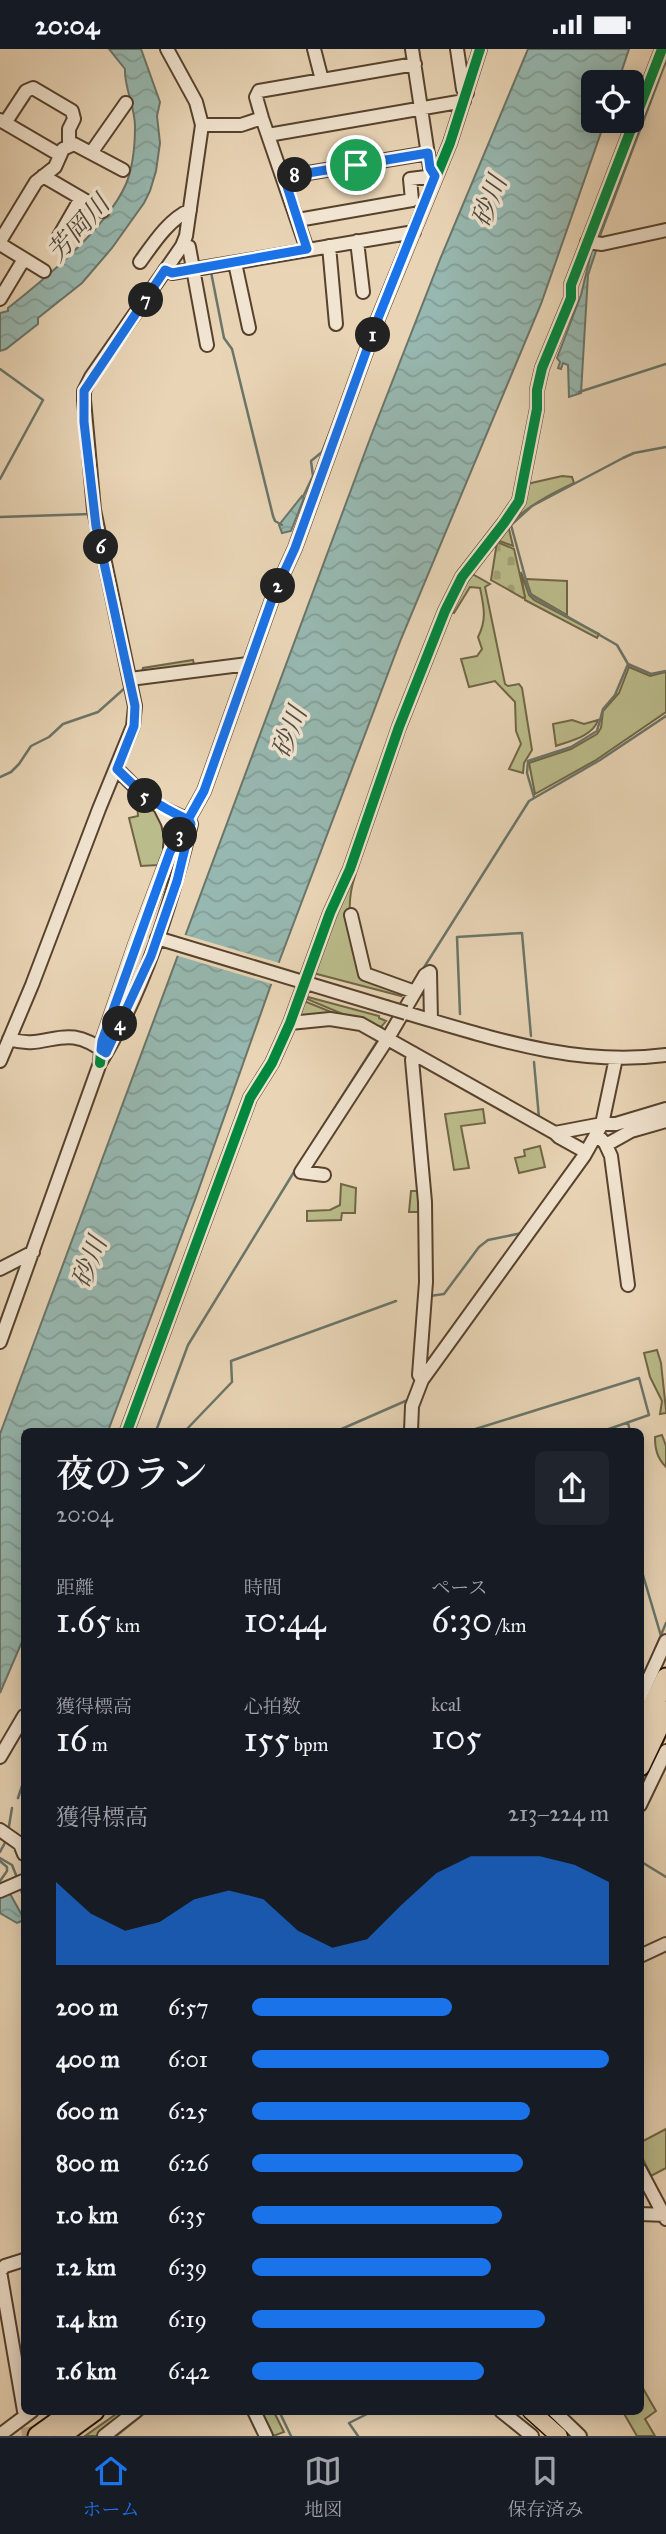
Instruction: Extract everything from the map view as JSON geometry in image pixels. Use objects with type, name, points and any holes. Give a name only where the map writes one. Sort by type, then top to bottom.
[{"type":"highway","points":[[644,1725],[666,1678]]},
{"type":"highway","points":[[644,1758],[666,1711]]},
{"type":"highway","points":[[30,2421],[69,2415]]},
{"type":"highway","points":[[60,2436],[84,2415]]},
{"type":"main road","points":[[30,2421],[50,2415]]},
{"type":"main road","points":[[535,2415],[559,2436]]},
{"type":"street","points":[[0,1061],[12,1039],[136,715],[132,678],[96,526],[84,422],[84,391],[168,271],[182,246],[202,125],[196,102],[169,49]]},
{"type":"street","points":[[314,49],[322,80]]},
{"type":"street","points":[[412,49],[430,168],[435,176]]},
{"type":"street","points":[[457,49],[465,97]]},
{"type":"street","points":[[103,1055],[102,1041],[130,957],[170,852],[204,791],[248,664],[274,594],[295,548],[379,316],[450,143],[480,49]]},
{"type":"street","points":[[128,1428],[250,1098],[272,1063],[290,1023],[330,913],[350,869],[399,727],[445,611],[462,577],[519,501],[542,368],[571,298],[571,285],[662,49]]},
{"type":"street","points":[[306,246],[256,97],[259,92],[415,64]]},
{"type":"street","points":[[44,271],[0,243],[36,182],[55,167],[64,151],[74,118],[72,111],[33,88],[26,91],[3,121],[64,151]]},
{"type":"street","points":[[268,135],[421,109],[465,97]]},
{"type":"street","points":[[91,153],[126,103]]},
{"type":"street","points":[[202,125],[241,125],[262,118]]},
{"type":"street","points":[[64,151],[74,145],[122,170]]},
{"type":"street","points":[[284,177],[428,153]]},
{"type":"street","points":[[43,176],[103,211]]},
{"type":"street","points":[[298,220],[412,200],[410,179],[435,176]]},
{"type":"street","points":[[58,238],[81,198]]},
{"type":"street","points":[[140,262],[182,213],[190,210]]},
{"type":"street","points":[[587,242],[602,244],[666,230]]},
{"type":"street","points":[[168,271],[192,266],[235,263],[306,246],[329,246],[414,232]]},
{"type":"street","points":[[357,241],[363,292]]},
{"type":"street","points":[[182,246],[188,247],[207,345]]},
{"type":"street","points":[[329,246],[336,324]]},
{"type":"street","points":[[0,299],[24,258]]},
{"type":"street","points":[[235,263],[248,328]]},
{"type":"street","points":[[132,678],[248,664]]},
{"type":"street","points":[[0,1342],[103,1055],[163,940],[191,824],[189,820],[160,807],[143,795],[117,769]]},
{"type":"street","points":[[160,807],[168,823],[170,852]]},
{"type":"street","points":[[351,915],[365,974],[411,991]]},
{"type":"street","points":[[163,940],[538,1050],[616,1058],[666,1055]]},
{"type":"street","points":[[324,1175],[301,1172],[411,991],[430,972],[431,1020]]},
{"type":"street","points":[[290,1023],[330,1019],[348,1021],[386,1035],[413,1053],[557,1133],[602,1137],[666,1121]]},
{"type":"street","points":[[12,1039],[22,1043],[70,1035],[81,1038],[103,1055]]},
{"type":"street","points":[[413,1053],[425,1202],[426,1282],[419,1375],[422,1380]]},
{"type":"street","points":[[616,1058],[602,1137],[611,1156],[628,1285]]},
{"type":"street","points":[[411,1428],[415,1392],[422,1380],[586,1152],[616,1124],[666,1109]]},
{"type":"street","points":[[557,1133],[559,1137],[586,1152]]},
{"type":"street","points":[[2,1264],[33,1252]]},
{"type":"street","points":[[644,1689],[666,1641]]},
{"type":"street","points":[[0,1757],[21,1721]]},
{"type":"street","points":[[644,1799],[666,1751]]},
{"type":"street","points":[[0,1830],[15,1839],[21,1846]]},
{"type":"street","points":[[0,1891],[21,1881]]},
{"type":"street","points":[[644,1954],[666,1944]]},
{"type":"street","points":[[644,2177],[665,2216]]},
{"type":"street","points":[[644,2214],[665,2216]]},
{"type":"street","points":[[21,2261],[5,2266],[0,2271],[21,2376]]},
{"type":"street","points":[[104,2436],[131,2415]]},
{"type":"street","points":[[256,2415],[266,2436]]},
{"type":"street","points":[[506,2415],[531,2436]]},
{"type":"street","points":[[558,2415],[580,2436]]},
{"type":"street","points":[[0,2435],[30,2421]]},
{"type":"green space","points":[[562,476],[572,477],[574,483],[539,501],[508,525],[513,546],[497,540],[495,546],[491,543],[527,484]]},
{"type":"green space","points":[[497,542],[514,549],[525,597],[523,598],[491,580]]},
{"type":"green space","points":[[521,572],[529,595],[534,600],[599,634],[597,638],[525,600]]},
{"type":"green space","points":[[467,575],[474,575],[490,584],[485,587],[505,684],[519,684],[522,688],[532,750],[524,763],[523,773],[509,769],[521,744],[516,731],[515,702],[495,681],[469,687],[461,659],[477,656],[482,649],[478,637],[484,619],[480,588],[470,587],[454,613],[451,612]]},
{"type":"green space","points":[[526,579],[567,581],[567,615],[531,594]]},
{"type":"green space","points":[[193,660],[195,669],[141,674],[143,668]]},
{"type":"green space","points":[[629,667],[650,676],[666,672],[666,712],[596,760],[535,794],[529,763],[571,749],[597,734],[601,728],[603,711],[619,693]]},
{"type":"green space","points":[[572,720],[584,724],[598,720],[586,734],[556,746],[553,724]]},
{"type":"green space","points":[[136,791],[158,810],[168,838],[158,865],[141,866],[129,818],[138,816]]},
{"type":"green space","points":[[355,876],[350,913],[362,974],[398,989],[401,996],[313,973],[337,905]]},
{"type":"green space","points":[[308,997],[379,1016],[386,1021],[376,1028],[307,999]]},
{"type":"green space","points":[[304,1001],[346,1018],[298,1017]]},
{"type":"green space","points":[[483,1109],[485,1123],[461,1126],[469,1168],[454,1170],[445,1114]]},
{"type":"green space","points":[[540,1146],[545,1167],[519,1173],[515,1158],[525,1156],[524,1150]]},
{"type":"green space","points":[[341,1184],[356,1188],[355,1213],[342,1213],[341,1220],[307,1221],[307,1211],[330,1210],[340,1205]]},
{"type":"green space","points":[[411,1191],[420,1191],[423,1212],[409,1212]]},
{"type":"green space","points":[[657,1350],[666,1410],[666,1413],[660,1414],[662,1401],[650,1377],[644,1353]]},
{"type":"green space","points":[[662,1435],[666,1446],[666,1467],[655,1445],[655,1437]]},
{"type":"green space","points":[[666,2129],[666,2168],[651,2176],[644,2161],[644,2140]]},
{"type":"green space","points":[[644,2390],[656,2411],[645,2419],[655,2436],[637,2436],[625,2415],[644,2415]]},
{"type":"green space","points":[[115,2415],[126,2415],[98,2436],[85,2436]]},
{"type":"green space","points":[[262,2415],[276,2415],[284,2432],[273,2436]]},
{"type":"water","points":[[109,49],[141,49],[160,102],[157,116],[160,143],[150,191],[112,248],[82,283],[38,318],[38,324],[0,351],[0,313],[8,311],[8,308],[74,252],[105,218],[126,184],[134,149],[135,119],[125,69]]},
{"type":"water","name":"砂川","points":[[528,49],[629,49],[622,70],[581,70],[581,133],[601,133],[541,304],[401,639],[279,962],[196,1197],[109,1428],[21,1428],[21,1644],[0,1693],[0,1434],[371,436],[441,257]]},
{"type":"water","points":[[592,249],[596,251],[588,275],[581,393],[569,397],[568,365],[563,363],[561,369],[558,368],[560,362],[557,358],[581,295]]},
{"type":"water","points":[[302,496],[304,498],[291,531],[282,533],[279,525]]},
{"type":"water","points":[[8,1890],[21,1914],[21,1921],[17,1923],[0,1913],[0,1895]]},
{"type":"pier","points":[[182,934],[283,964],[275,985],[175,955]]},
{"type":"waterway","points":[[599,238],[666,61]]},
{"type":"waterway","points":[[437,158],[447,132]]},
{"type":"waterway","points":[[211,272],[224,338],[232,349],[273,516],[275,521],[282,525]]},
{"type":"waterway","points":[[579,392],[666,364]]},
{"type":"waterway","points":[[0,369],[43,400],[0,479]]},
{"type":"waterway","points":[[303,497],[313,476],[311,461],[322,452],[338,411]]},
{"type":"waterway","points":[[534,797],[527,773],[528,761],[571,747],[597,731],[603,709],[615,695],[628,664],[617,645],[530,595],[511,525],[532,506],[623,458],[634,453],[666,447]]},
{"type":"waterway","points":[[0,517],[91,514]]},
{"type":"waterway","points":[[628,664],[651,674],[666,671]]},
{"type":"waterway","points":[[0,777],[11,772],[31,746],[49,737],[63,724],[98,712],[126,687]]},
{"type":"waterway","points":[[423,969],[529,801],[600,760],[666,716]]},
{"type":"waterway","points":[[460,1014],[457,937],[522,933],[531,1036]]},
{"type":"waterway","points":[[384,1032],[395,1014]]},
{"type":"waterway","points":[[308,1150],[378,1040]]},
{"type":"waterway","points":[[534,1062],[539,1118]]},
{"type":"waterway","points":[[157,1428],[188,1345],[297,1167]]},
{"type":"waterway","points":[[430,1296],[444,1294],[479,1247],[488,1240],[522,1233]]},
{"type":"waterway","points":[[188,1428],[232,1382],[231,1361],[396,1301]]},
{"type":"waterway","points":[[479,1428],[639,1378],[649,1415],[612,1428]]},
{"type":"waterway","points":[[344,1428],[410,1399]]},
{"type":"waterway","points":[[628,1423],[629,1428]]},
{"type":"waterway","points":[[644,1579],[661,1636]]},
{"type":"waterway","points":[[651,1659],[666,1623]]},
{"type":"waterway","points":[[18,1798],[21,1789]]},
{"type":"waterway","points":[[8,1832],[12,1808]]},
{"type":"waterway","points":[[0,1852],[7,1839]]},
{"type":"waterway","points":[[0,1858],[12,1865],[18,1880]]},
{"type":"waterway","points":[[0,1861],[7,1867],[0,1881]]},
{"type":"waterway","points":[[644,1863],[666,1877]]},
{"type":"waterway","points":[[116,2436],[142,2415]]},
{"type":"waterway","points":[[281,2415],[291,2436]]},
{"type":"waterway","points":[[358,2436],[349,2423],[365,2415]]},
{"type":"tunnel","points":[[27,2427],[28,2436]]},
{"type":"cycle path","points":[[100,1063],[102,1041],[135,945],[170,852],[204,791],[274,594],[295,548],[379,316],[450,143],[480,49]]},
{"type":"cycle path","points":[[128,1428],[250,1098],[272,1063],[290,1023],[330,913],[350,869],[399,727],[445,611],[462,577],[519,501],[542,368],[571,298],[571,285],[662,49]]},
{"type":"route","points":[[356,165],[284,177],[307,249],[172,273],[165,270],[84,391],[84,422],[96,526],[136,715],[117,769],[143,795],[160,807],[189,820],[191,824],[177,881],[151,956],[106,1053],[101,1050],[102,1041],[135,945],[170,852],[189,820],[204,791],[274,594],[295,548],[379,316],[435,176],[430,168],[428,153],[356,165]]},
{"type":"water label","name":"芳岡川","points":[[78,228]]}]
